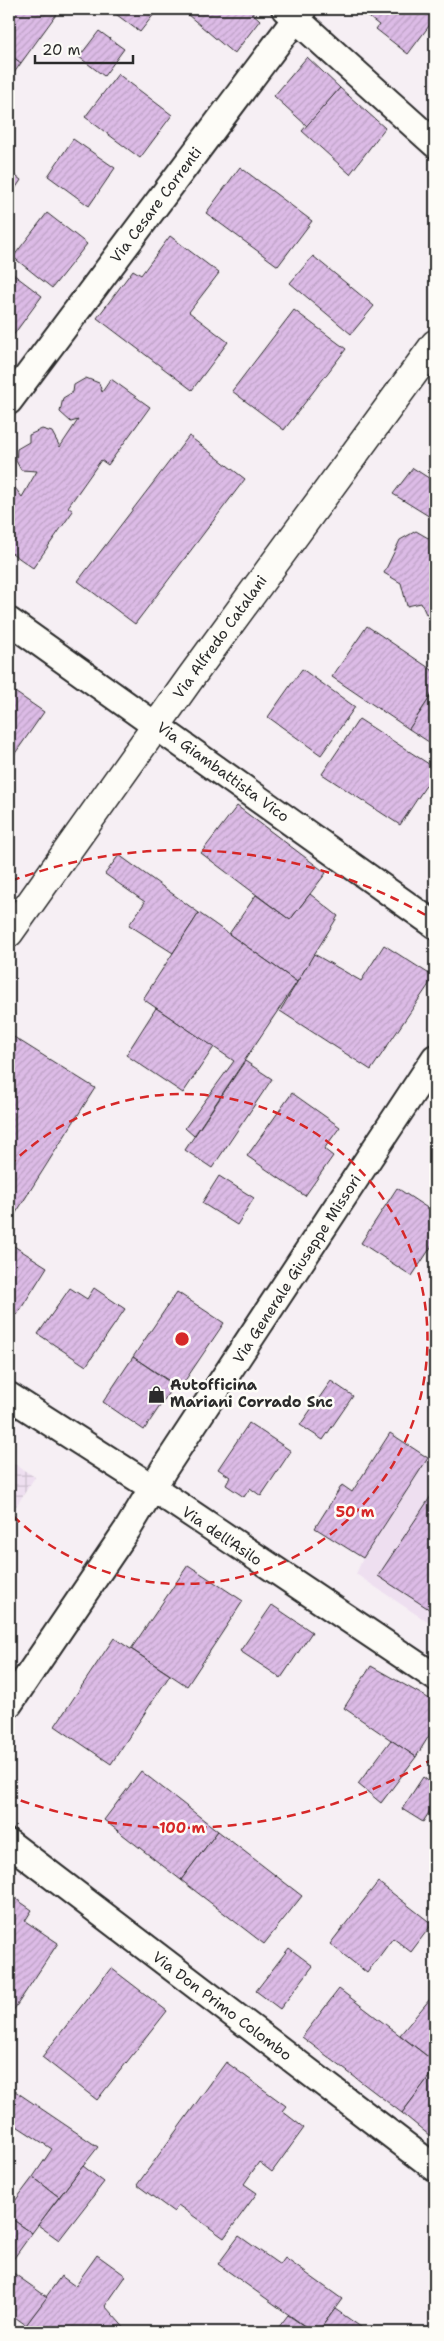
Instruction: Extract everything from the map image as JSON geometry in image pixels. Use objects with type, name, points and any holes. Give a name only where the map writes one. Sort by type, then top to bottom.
[{"type":"street","points":[[294,12],[435,144]]},
{"type":"street","name":"Via Cesare Correnti","points":[[9,401],[294,12]]},
{"type":"street","name":"Via Alfredo Catalani","points":[[9,933],[157,725],[435,344]]},
{"type":"street","name":"Via Giambattista Vico","points":[[9,621],[435,925]]},
{"type":"street","name":"Via Generale Giuseppe Missori","points":[[9,1704],[435,1058]]},
{"type":"street","name":"Via dell'Asilo","points":[[9,1396],[152,1488],[435,1677]]},
{"type":"street","name":"Via Don Primo Colombo","points":[[9,1843],[435,2168]]},
{"type":"shaded area","points":[[435,1447],[435,1627],[356,1574],[363,1558]]},
{"type":"shaded area","points":[[9,1461],[35,1477],[9,1517]]},
{"type":"building","points":[[9,9],[53,9],[58,12],[21,63],[9,54]]},
{"type":"building","points":[[109,9],[158,9],[140,32]]},
{"type":"building","points":[[181,9],[248,9],[260,20],[234,54]]},
{"type":"building","points":[[358,9],[435,9],[435,18],[408,54],[376,29],[379,25]]},
{"type":"building","points":[[99,31],[124,49],[104,76],[79,57]]},
{"type":"building","points":[[9,54],[21,63],[9,80]]},
{"type":"building","points":[[307,57],[340,88],[307,126],[274,96]]},
{"type":"building","points":[[118,74],[172,115],[140,158],[85,117]]},
{"type":"building","points":[[340,88],[385,128],[350,174],[302,131]]},
{"type":"building","points":[[73,139],[115,168],[89,206],[48,176]]},
{"type":"building","points":[[240,167],[312,221],[278,266],[206,213]]},
{"type":"building","points":[[9,171],[21,180],[9,198]]},
{"type":"building","points":[[47,213],[87,244],[52,288],[13,257]]},
{"type":"building","points":[[170,236],[219,273],[189,312],[228,342],[192,390],[97,318],[133,270],[141,275]]},
{"type":"building","points":[[313,256],[374,306],[351,334],[290,283]]},
{"type":"building","points":[[9,271],[42,296],[9,341]]},
{"type":"building","points":[[294,310],[346,349],[284,430],[232,391]]},
{"type":"building","points":[[86,378],[99,383],[102,392],[111,379],[150,407],[108,465],[101,460],[68,507],[73,511],[33,568],[9,551],[9,480],[22,497],[37,471],[21,470],[16,461],[17,449],[29,442],[29,435],[42,429],[52,432],[60,447],[78,420],[71,422],[60,412],[63,398],[73,392],[74,385]]},
{"type":"building","points":[[189,436],[245,479],[135,624],[78,581]]},
{"type":"building","points":[[413,468],[435,482],[435,520],[393,494]]},
{"type":"building","points":[[416,531],[435,542],[435,611],[426,614],[421,603],[407,606],[401,583],[384,573],[400,540]]},
{"type":"building","points":[[367,626],[435,672],[435,690],[409,729],[332,677]]},
{"type":"building","points":[[302,669],[355,707],[321,755],[268,717]]},
{"type":"building","points":[[9,688],[44,712],[9,762]]},
{"type":"building","points":[[435,690],[435,746],[409,729]]},
{"type":"building","points":[[359,719],[435,768],[435,772],[400,825],[322,774]]},
{"type":"building","points":[[237,806],[326,873],[290,920],[201,853]]},
{"type":"building","points":[[119,855],[199,913],[173,953],[129,925],[145,902],[105,874]]},
{"type":"building","points":[[310,894],[338,916],[297,982],[229,934],[256,895],[290,920]]},
{"type":"building","points":[[199,913],[297,982],[194,1136],[185,1128],[234,1061],[143,999]]},
{"type":"building","points":[[384,945],[434,977],[371,1070],[280,1011],[314,954],[361,981]]},
{"type":"building","points":[[156,1008],[214,1047],[183,1093],[126,1055]]},
{"type":"building","points":[[9,1034],[95,1088],[9,1224]]},
{"type":"building","points":[[245,1061],[272,1079],[212,1168],[185,1150]]},
{"type":"building","points":[[292,1093],[340,1127],[324,1149],[333,1156],[305,1196],[247,1156]]},
{"type":"building","points":[[219,1176],[254,1198],[237,1225],[202,1203]]},
{"type":"building","points":[[397,1188],[435,1213],[435,1241],[412,1276],[361,1243]]},
{"type":"building","points":[[9,1243],[47,1267],[17,1315],[9,1310]]},
{"type":"building","points":[[70,1288],[87,1299],[94,1288],[125,1309],[86,1366],[38,1334]]},
{"type":"building","points":[[177,1292],[224,1323],[180,1388],[133,1357]]},
{"type":"building","points":[[133,1357],[174,1385],[144,1430],[103,1402]]},
{"type":"building","points":[[331,1381],[353,1396],[323,1440],[300,1425]]},
{"type":"building","points":[[249,1423],[291,1451],[261,1496],[250,1488],[244,1497],[226,1485],[230,1477],[218,1469]]},
{"type":"building","points":[[390,1433],[428,1458],[363,1558],[315,1528],[342,1485],[352,1492]]},
{"type":"building","points":[[435,1490],[435,1613],[378,1576]]},
{"type":"building","points":[[188,1565],[243,1601],[187,1686],[131,1649]]},
{"type":"building","points":[[272,1605],[312,1632],[281,1678],[240,1651]]},
{"type":"building","points":[[114,1638],[170,1675],[111,1764],[55,1726]]},
{"type":"building","points":[[371,1666],[435,1702],[435,1726],[416,1757],[344,1708]]},
{"type":"building","points":[[391,1740],[416,1757],[381,1803],[358,1784]]},
{"type":"building","points":[[141,1771],[218,1831],[181,1880],[104,1820]]},
{"type":"building","points":[[423,1777],[435,1786],[435,1803],[423,1822],[402,1809]]},
{"type":"building","points":[[218,1831],[302,1896],[264,1944],[181,1880]]},
{"type":"building","points":[[378,1882],[432,1924],[411,1952],[393,1938],[367,1973],[330,1944]]},
{"type":"building","points":[[9,1894],[32,1910],[25,1921],[58,1943],[9,2017]]},
{"type":"building","points":[[289,1948],[313,1966],[280,2009],[256,1991]]},
{"type":"building","points":[[111,1968],[167,2011],[97,2100],[42,2057]]},
{"type":"building","points":[[339,1989],[435,2062],[435,2069],[402,2113],[302,2037]]},
{"type":"building","points":[[435,1993],[435,2062],[400,2035]]},
{"type":"building","points":[[226,2062],[286,2106],[282,2111],[304,2128],[272,2172],[259,2162],[244,2184],[257,2193],[224,2238],[178,2205],[174,2212],[137,2185]]},
{"type":"building","points":[[435,2069],[435,2140],[402,2113]]},
{"type":"building","points":[[15,2091],[98,2147],[59,2197],[33,2177],[52,2149],[9,2121],[9,2101]]},
{"type":"building","points":[[83,2166],[104,2182],[59,2240],[38,2225]]},
{"type":"building","points":[[33,2177],[59,2197],[32,2233],[9,2217],[9,2209]]},
{"type":"building","points":[[9,2217],[32,2233],[9,2265]]},
{"type":"building","points":[[239,2236],[280,2265],[285,2258],[342,2299],[318,2332],[313,2332],[218,2264]]},
{"type":"building","points":[[97,2255],[126,2276],[105,2306],[128,2332],[36,2332],[26,2325],[61,2276],[75,2286]]},
{"type":"building","points":[[9,2270],[47,2297],[26,2325],[9,2313]]},
{"type":"building","points":[[335,2309],[368,2332],[318,2332]]},
{"type":"building","points":[[288,2315],[313,2332],[275,2332]]},
{"type":"place","name":"Autofficina Mariani Corrado Snc","points":[[156,1394]]}]
